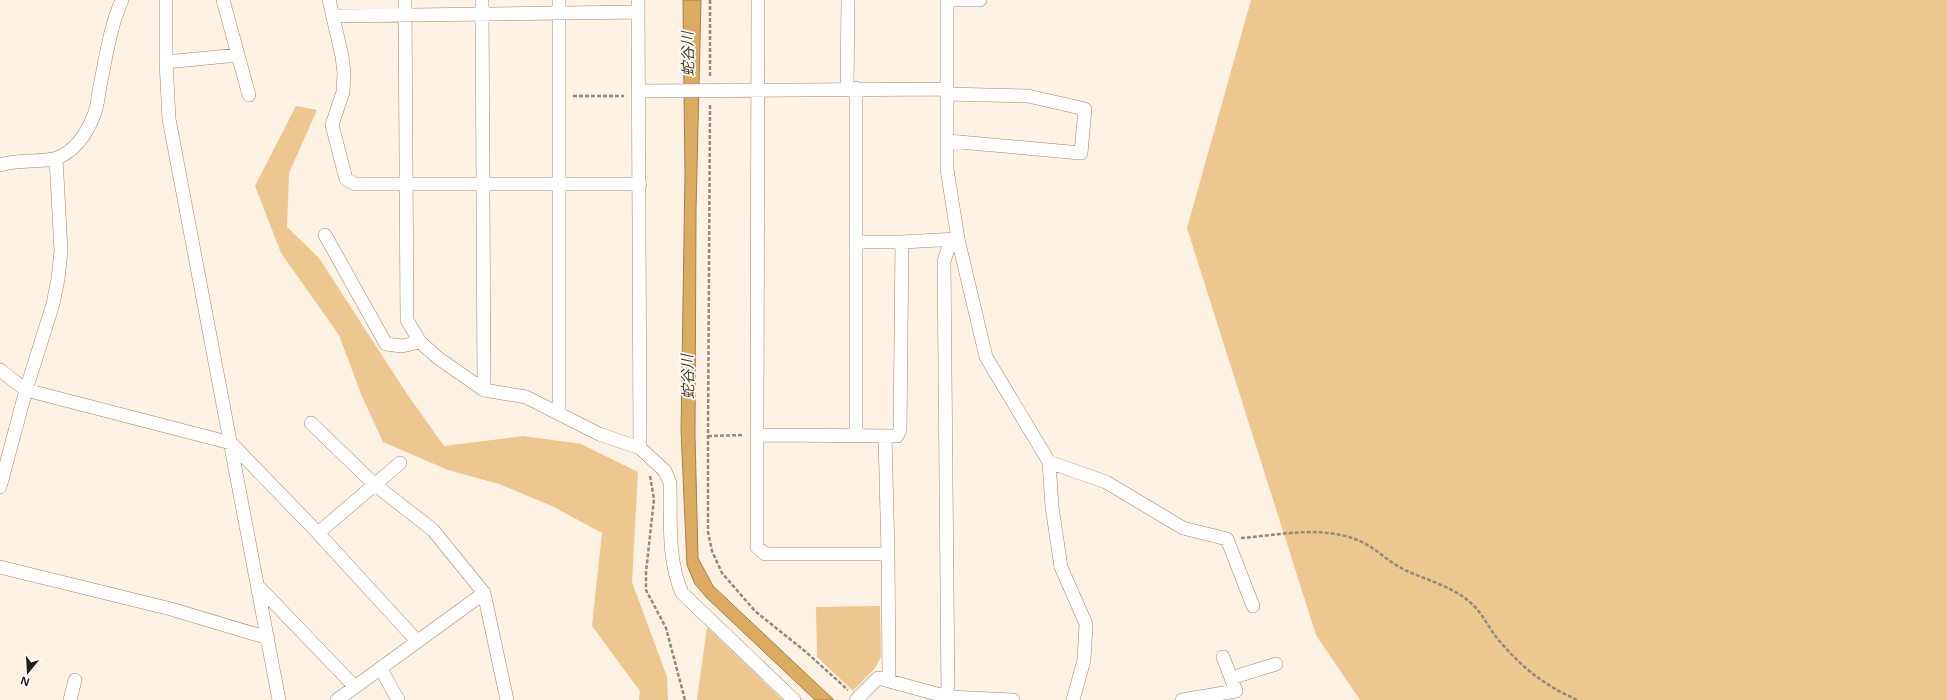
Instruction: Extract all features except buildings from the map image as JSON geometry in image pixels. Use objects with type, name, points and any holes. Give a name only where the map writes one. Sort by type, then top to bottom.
[{"type":"street","points":[[0,165],[11,162],[56,158],[71,151],[84,135],[94,115],[111,35],[122,0]]},
{"type":"street","points":[[166,0],[166,62],[169,119],[279,700]]},
{"type":"street","points":[[224,0],[249,95]]},
{"type":"street","points":[[329,0],[342,56],[344,74],[342,92],[332,125],[346,179],[355,184],[406,185],[640,184]]},
{"type":"street","points":[[405,0],[407,320],[420,342],[438,358],[484,390],[526,396],[599,434],[644,452],[665,471],[670,483],[672,564],[682,593],[794,700]]},
{"type":"street","points":[[482,0],[484,390]]},
{"type":"street","points":[[758,0],[757,547],[764,554],[888,554]]},
{"type":"street","points":[[848,0],[857,242],[856,436]]},
{"type":"street","points":[[980,0],[947,0],[947,169],[958,239],[986,357],[1049,462],[1052,507],[1061,567],[1086,624],[1084,660],[1073,700]]},
{"type":"street","points":[[333,16],[482,14],[559,6],[638,6],[644,452]]},
{"type":"street","points":[[559,6],[559,413]]},
{"type":"street","points":[[166,62],[238,55]]},
{"type":"street","points":[[639,93],[708,89],[852,89],[947,92],[1028,96],[1085,109],[1081,153],[948,141]]},
{"type":"street","points":[[0,487],[26,390],[53,304],[58,279],[61,251],[56,158]]},
{"type":"street","points":[[325,235],[386,344],[402,346],[420,342]]},
{"type":"street","points":[[857,242],[902,242],[958,239]]},
{"type":"street","points":[[948,697],[944,261],[948,249],[958,239]]},
{"type":"street","points":[[757,435],[896,436],[900,430],[902,242]]},
{"type":"street","points":[[0,370],[26,390],[231,443],[318,533],[417,641]]},
{"type":"street","points":[[311,423],[374,484],[433,530],[484,593],[507,700]]},
{"type":"street","points":[[884,436],[888,554],[889,681]]},
{"type":"street","points":[[318,533],[400,462]]},
{"type":"street","points":[[1049,462],[1106,482],[1183,528],[1227,539],[1253,606]]},
{"type":"street","points":[[0,567],[171,609],[268,638]]},
{"type":"street","points":[[258,586],[355,687]]},
{"type":"street","points":[[337,700],[484,593]]},
{"type":"street","points":[[1182,700],[1236,691],[1223,657]]},
{"type":"street","points":[[1231,678],[1276,664]]},
{"type":"street","points":[[381,669],[398,700]]},
{"type":"street","points":[[856,699],[878,678],[948,697],[1013,700]]},
{"type":"street","points":[[70,700],[75,680]]},
{"type":"path","points":[[710,0],[708,89],[708,532],[712,551],[722,572],[755,611],[806,652],[856,699]]},
{"type":"path","points":[[559,96],[639,93]]},
{"type":"path","points":[[708,436],[757,435]]},
{"type":"path","points":[[644,452],[654,499],[646,572],[646,590],[666,628],[685,700]]},
{"type":"path","points":[[1227,539],[1314,532],[1337,533],[1364,543],[1405,570],[1442,586],[1469,601],[1520,665],[1543,683],[1578,700]]},
{"type":"shaded area","points":[[1251,0],[1947,0],[1947,700],[1360,700],[1316,635],[1187,228]]},
{"type":"shaded area","points":[[296,106],[317,110],[289,173],[287,227],[319,258],[407,394],[444,446],[523,436],[581,444],[638,472],[632,582],[667,677],[668,700],[639,700],[640,691],[592,626],[602,533],[552,506],[499,484],[448,470],[383,442],[361,394],[339,335],[281,253],[255,186]]},
{"type":"shaded area","points":[[880,606],[881,657],[875,668],[853,691],[817,657],[816,607]]},
{"type":"shaded area","points":[[707,627],[783,700],[697,700]]},
{"type":"water","name":"蛇谷川","points":[[683,0],[701,0],[696,210],[695,435],[698,558],[713,586],[834,700],[815,700],[707,598],[695,584],[687,565],[681,430],[685,174]]}]
